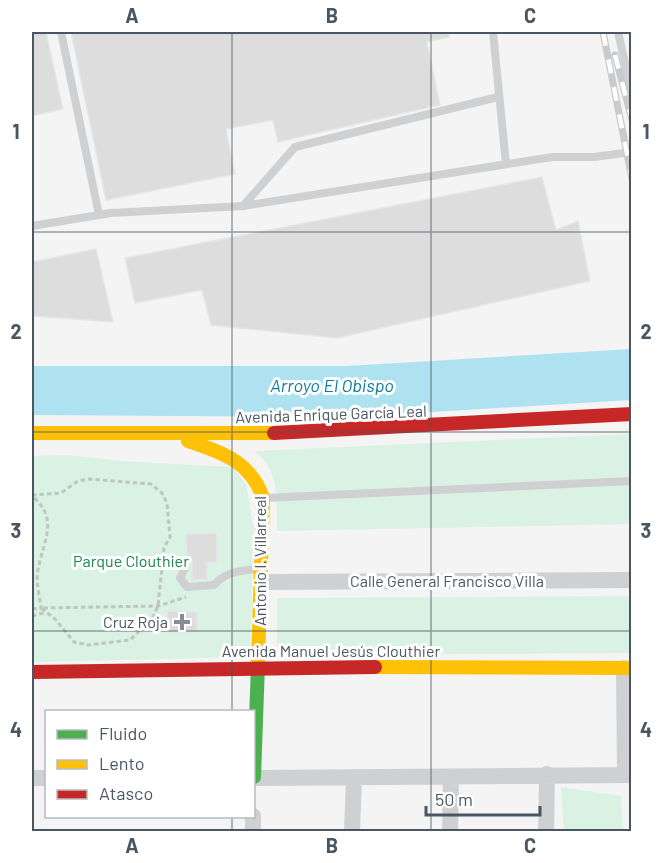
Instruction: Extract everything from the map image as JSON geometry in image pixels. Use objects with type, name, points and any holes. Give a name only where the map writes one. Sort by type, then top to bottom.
[{"type":"street","name":"Avenida Enrique García Leal","points":[[33,434],[172,435],[420,428],[632,414]]},
{"type":"street","name":"Antonio I. Villarreal","points":[[172,435],[218,451],[245,464],[255,475],[263,498],[255,750]]},
{"type":"street","name":"Calle General Francisco Villa","points":[[262,575],[632,580]]},
{"type":"street","name":"Avenida Manuel Jesús Clouthier","points":[[32,672],[258,667],[628,668]]},
{"type":"street","points":[[255,778],[628,775],[628,668]]},
{"type":"street","points":[[546,831],[547,774]]},
{"type":"street","points":[[352,831],[354,777]]},
{"type":"street","points":[[450,831],[451,777]]},
{"type":"lane","points":[[61,32],[99,215]]},
{"type":"lane","points":[[493,32],[506,164]]},
{"type":"lane","points":[[618,32],[632,94]]},
{"type":"lane","points":[[243,206],[295,147],[498,97]]},
{"type":"lane","points":[[32,226],[99,215],[243,206],[552,157],[594,157],[632,152]]},
{"type":"lane","points":[[263,498],[632,481]]},
{"type":"lane","points":[[185,568],[180,578],[187,587],[214,585],[222,576],[234,572],[262,575]]},
{"type":"path","points":[[89,479],[151,483],[162,493],[167,503],[170,537],[164,548],[158,606],[152,619],[130,640],[88,645],[74,642],[41,608],[37,572],[49,536],[42,504],[32,495],[61,493],[78,481],[89,479]]},
{"type":"path","points":[[32,609],[158,606]]},
{"type":"path","points":[[32,616],[46,612]]},
{"type":"green space","points":[[631,434],[631,524],[277,531],[273,477],[263,459],[254,451]]},
{"type":"green space","name":"Parque Clouthier","points":[[68,455],[120,461],[232,467],[246,484],[254,530],[250,657],[32,662],[32,456]]},
{"type":"green space","points":[[631,596],[631,653],[277,655],[277,598]]},
{"type":"green space","points":[[561,787],[621,796],[623,831],[564,831]]},
{"type":"water","name":"Arroyo El Obispo","points":[[631,349],[631,400],[350,417],[32,415],[32,366],[347,366]]},
{"type":"building","points":[[32,32],[46,32],[63,109],[32,116]]},
{"type":"building","points":[[71,32],[449,32],[449,37],[427,42],[440,105],[278,142],[273,120],[226,129],[235,174],[106,200]]},
{"type":"building","points":[[542,177],[556,230],[578,221],[590,281],[337,338],[211,325],[202,290],[135,303],[125,258]]},
{"type":"building","points":[[96,249],[113,322],[32,316],[32,262]]},
{"type":"building","points":[[217,533],[217,562],[207,562],[207,579],[192,580],[192,562],[187,562],[186,534]]},
{"type":"building","name":"Cruz Roja","points":[[167,611],[197,612],[197,632],[167,632]]},
{"type":"railway","points":[[603,32],[632,179]]},
{"type":"railway","points":[[615,55],[632,120]]},
{"type":"traffic: fast","points":[[255,749],[258,664]]},
{"type":"traffic: slow","points":[[32,433],[274,433]]},
{"type":"traffic: slow","points":[[188,441],[234,460],[251,475],[263,498],[258,664]]},
{"type":"traffic: slow","points":[[375,667],[632,668]]},
{"type":"traffic: jam","points":[[274,433],[632,414]]},
{"type":"traffic: jam","points":[[32,672],[375,667]]},
{"type":"place","name":"Cruz Roja","points":[[182,622]]}]
